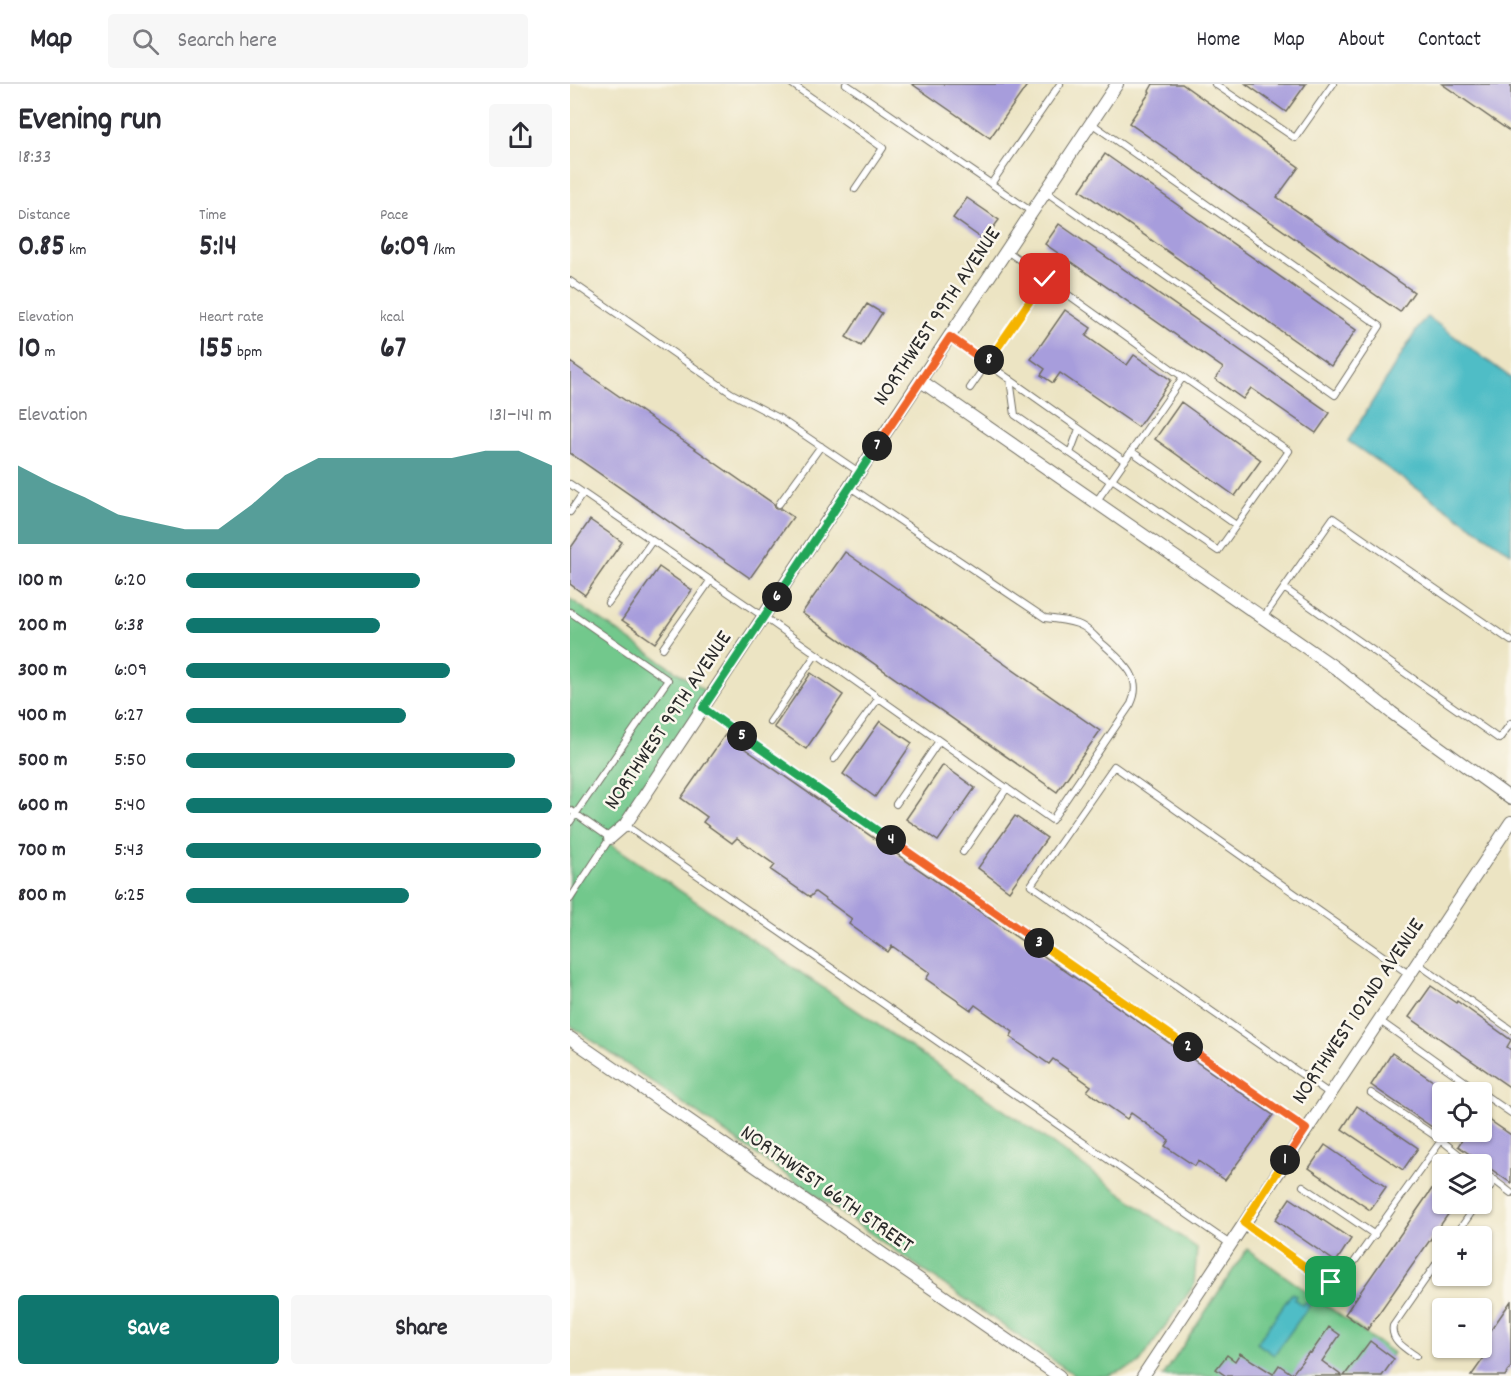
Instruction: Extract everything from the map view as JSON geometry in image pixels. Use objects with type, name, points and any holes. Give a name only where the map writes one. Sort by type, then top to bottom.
[{"type":"street","name":"NORTHWEST 99TH AVENUE","points":[[610,838],[626,825],[1117,84]]},
{"type":"street","points":[[921,381],[1341,672],[1392,713],[1511,800]]},
{"type":"street","name":"NORTHWEST 102ND AVENUE","points":[[1143,1376],[1511,822]]},
{"type":"street","name":"NORTHWEST 66TH STREET","points":[[570,1038],[1059,1376]]},
{"type":"lane","points":[[792,84],[883,148],[855,189]]},
{"type":"lane","points":[[846,84],[1032,212]]},
{"type":"lane","points":[[991,184],[1060,84]]},
{"type":"lane","points":[[1215,84],[1296,138],[1334,84]]},
{"type":"lane","points":[[1046,192],[1335,395],[1380,326],[1091,123]]},
{"type":"lane","points":[[1007,251],[1289,451],[1218,551],[1015,415],[1010,379]]},
{"type":"lane","points":[[970,388],[1045,279]]},
{"type":"lane","points":[[570,281],[730,393],[779,418],[860,472]]},
{"type":"lane","points":[[950,337],[1125,460]]},
{"type":"lane","points":[[1096,502],[1183,377]]},
{"type":"lane","points":[[1070,453],[1079,429]]},
{"type":"lane","points":[[779,504],[821,446]]},
{"type":"lane","points":[[1131,451],[1236,525]]},
{"type":"lane","points":[[570,484],[764,617],[1052,820],[1131,704],[1136,693],[1127,666],[1083,626],[1045,618],[850,487]]},
{"type":"lane","points":[[570,512],[583,493]]},
{"type":"lane","points":[[1263,618],[1333,518],[1511,641]]},
{"type":"lane","points":[[608,603],[652,541]]},
{"type":"lane","points":[[663,648],[710,581]]},
{"type":"lane","points":[[1284,588],[1499,740],[1511,723]]},
{"type":"lane","points":[[570,612],[668,680],[573,812],[570,822]]},
{"type":"lane","points":[[770,722],[816,654]]},
{"type":"lane","points":[[834,759],[878,699]]},
{"type":"lane","points":[[703,708],[1306,1129]]},
{"type":"lane","points":[[896,804],[939,741]]},
{"type":"lane","points":[[1330,1094],[1031,885],[1114,766],[1410,975]]},
{"type":"lane","points":[[963,852],[1007,788]]},
{"type":"lane","points":[[570,899],[610,838],[573,812]]},
{"type":"lane","points":[[626,825],[1230,1244]]},
{"type":"lane","points":[[1418,963],[1511,1030]]},
{"type":"lane","points":[[1379,1021],[1465,1082]]},
{"type":"lane","points":[[1371,1093],[1432,1134]]},
{"type":"lane","points":[[1492,1101],[1511,1113]]},
{"type":"lane","points":[[1244,1223],[1324,1280],[1338,1281],[1345,1277],[1440,1142]]},
{"type":"lane","points":[[1444,1142],[1458,1154]]},
{"type":"lane","points":[[1492,1178],[1511,1193]]},
{"type":"lane","points":[[1492,1184],[1495,1180]]},
{"type":"lane","points":[[1303,1186],[1375,1235]]},
{"type":"lane","points":[[1416,1356],[1394,1338],[1393,1326],[1432,1270]]},
{"type":"green space","points":[[570,599],[712,696],[608,842],[1039,1134],[1197,1248],[1194,1285],[1139,1364],[1107,1376],[1076,1376],[570,1025]]},
{"type":"green space","points":[[1247,1249],[1393,1353],[1377,1376],[1163,1376]]},
{"type":"water","points":[[1428,317],[1511,378],[1511,553],[1348,441],[1421,323]]},
{"type":"water","points":[[1292,1293],[1296,1296],[1294,1299],[1303,1305],[1306,1302],[1310,1305],[1274,1355],[1257,1343]]},
{"type":"building","points":[[912,84],[1028,84],[990,138]]},
{"type":"building","points":[[1153,84],[1182,84],[1299,167],[1277,197],[1414,292],[1400,312],[1129,123]]},
{"type":"building","points":[[1246,84],[1306,84],[1286,112]]},
{"type":"building","points":[[1442,84],[1511,84],[1511,132]]},
{"type":"building","points":[[1105,154],[1356,330],[1331,366],[1080,190]]},
{"type":"building","points":[[967,198],[999,220],[984,240],[953,218]]},
{"type":"building","points":[[1059,224],[1330,413],[1316,433],[1251,388],[1243,399],[1215,379],[1223,368],[1045,244]]},
{"type":"building","points":[[867,304],[882,313],[861,346],[846,337]]},
{"type":"building","points":[[1065,310],[1091,328],[1086,336],[1127,365],[1134,355],[1171,380],[1138,427],[1060,373],[1053,383],[1041,375],[1045,369],[1031,359]]},
{"type":"building","points":[[570,362],[774,504],[776,509],[781,509],[793,517],[750,578],[570,453]]},
{"type":"building","points":[[1181,402],[1261,460],[1235,496],[1155,439]]},
{"type":"building","points":[[590,520],[622,542],[585,595],[570,584],[570,549]]},
{"type":"building","points":[[845,552],[1100,731],[1057,792],[802,613]]},
{"type":"building","points":[[659,567],[692,590],[655,643],[622,620]]},
{"type":"building","points":[[811,673],[843,695],[806,749],[774,727]]},
{"type":"building","points":[[880,721],[912,743],[875,797],[843,774]]},
{"type":"building","points":[[725,735],[1273,1115],[1225,1180],[1198,1161],[1195,1166],[1165,1146],[1169,1140],[1131,1113],[1127,1119],[1087,1091],[1091,1086],[1053,1059],[1049,1064],[1010,1037],[1013,1032],[975,1005],[971,1010],[926,979],[930,973],[892,946],[888,952],[849,924],[852,919],[815,892],[810,897],[771,870],[775,865],[737,838],[732,843],[703,822],[707,817],[681,798]]},
{"type":"building","points":[[943,765],[975,788],[938,841],[906,819]]},
{"type":"building","points":[[1015,816],[1047,838],[1009,891],[978,868]]},
{"type":"building","points":[[1431,986],[1456,1003],[1457,1001],[1511,1040],[1507,1047],[1511,1050],[1511,1088],[1409,1017]]},
{"type":"building","points":[[1392,1053],[1434,1082],[1432,1082],[1432,1127],[1371,1085]]},
{"type":"building","points":[[1357,1106],[1418,1148],[1403,1170],[1342,1129]]},
{"type":"building","points":[[1492,1122],[1511,1135],[1511,1183],[1492,1170],[1492,1154],[1469,1154],[1458,1146],[1461,1142],[1492,1142]]},
{"type":"building","points":[[1325,1145],[1386,1187],[1370,1210],[1309,1168]]},
{"type":"building","points":[[1432,1189],[1432,1214],[1448,1214],[1440,1226],[1432,1226],[1432,1237],[1367,1330],[1345,1314]]},
{"type":"building","points":[[1290,1198],[1351,1239],[1336,1262],[1275,1220]]},
{"type":"building","points":[[1511,1301],[1511,1367],[1505,1376],[1471,1376],[1484,1358],[1492,1358],[1492,1329]]},
{"type":"building","points":[[1329,1327],[1340,1335],[1322,1361],[1342,1376],[1226,1376],[1216,1369],[1227,1355],[1235,1361],[1240,1353],[1273,1374],[1279,1365],[1292,1374],[1309,1352],[1311,1353]]},
{"type":"building","points":[[1370,1341],[1394,1359],[1382,1376],[1344,1376]]},
{"type":"route","points":[[1045,279],[987,363],[950,337],[703,708],[1306,1129],[1244,1223],[1324,1280],[1331,1282]]}]
